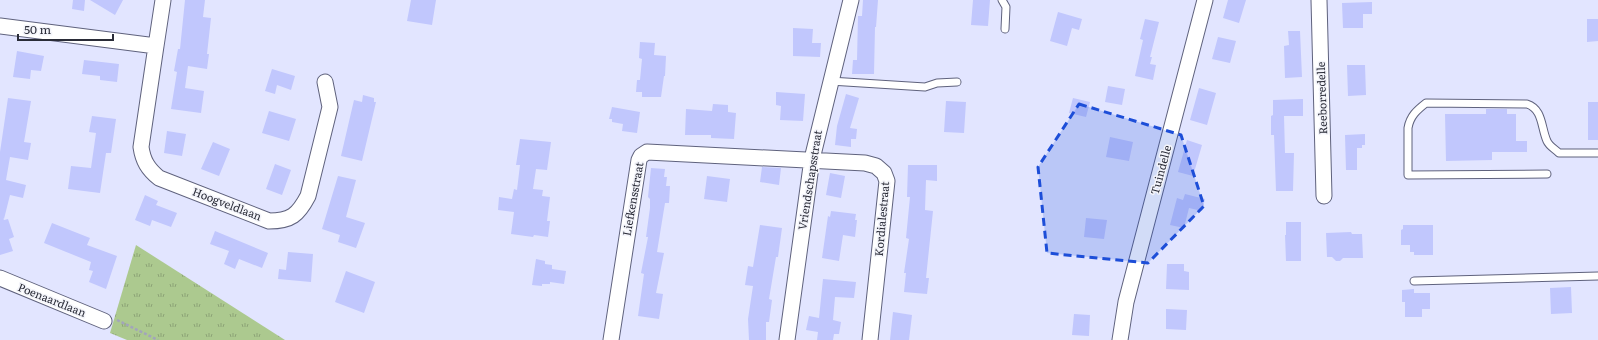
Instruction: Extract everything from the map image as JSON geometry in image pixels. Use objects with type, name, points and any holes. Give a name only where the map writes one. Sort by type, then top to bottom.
[{"type":"street","name":"Hoogveldlaan","points":[[163,0],[141,147],[143,159],[150,170],[159,178],[269,221],[281,221],[292,217],[301,209],[308,196],[330,107],[325,82]]},
{"type":"street","name":"Vriendschapsstraat","points":[[788,340],[812,160],[830,81],[851,0]]},
{"type":"street","name":"Tuindelle","points":[[1120,340],[1126,302],[1205,0]]},
{"type":"street","name":"Reeborredelle","points":[[1319,0],[1324,196]]},
{"type":"street","points":[[0,26],[156,46]]},
{"type":"street","name":"Liefkensstraat","points":[[610,340],[637,168],[641,156],[647,152],[812,160]]},
{"type":"street","name":"Kordialestraat","points":[[812,160],[865,163],[876,166],[884,173],[887,181],[870,340]]},
{"type":"street","name":"Poenaardlaan","points":[[0,278],[104,321]]},
{"type":"lane","points":[[1002,0],[1006,7],[1005,29]]},
{"type":"lane","points":[[830,81],[925,88],[937,83],[957,82]]},
{"type":"lane","points":[[1547,174],[1408,175],[1409,121],[1415,111],[1426,103],[1527,104],[1533,106],[1540,117],[1548,143],[1559,153],[1598,153]]},
{"type":"lane","points":[[1414,281],[1598,276]]},
{"type":"path","points":[[104,321],[119,320],[158,340]]},
{"type":"highlighted area","points":[[1079,104],[1181,135],[1204,206],[1148,263],[1047,253],[1038,167]]},
{"type":"green space","points":[[136,245],[285,340],[127,340],[110,333]]},
{"type":"building","points":[[73,0],[85,0],[84,11],[72,9]]},
{"type":"building","points":[[90,0],[123,0],[115,15]]},
{"type":"building","points":[[185,0],[205,0],[203,17],[211,18],[207,69],[188,66],[185,88],[204,91],[201,113],[171,109],[177,72],[174,71],[178,49],[180,49]]},
{"type":"building","points":[[411,0],[436,0],[432,25],[407,21]]},
{"type":"building","points":[[863,0],[878,0],[875,27],[874,74],[852,74],[853,60],[857,60],[858,16],[862,16]]},
{"type":"building","points":[[973,0],[990,0],[988,26],[971,25]]},
{"type":"building","points":[[1228,0],[1246,0],[1239,23],[1223,18]]},
{"type":"building","points":[[1372,2],[1372,14],[1363,14],[1363,28],[1343,28],[1342,3]]},
{"type":"building","points":[[1058,12],[1082,19],[1079,30],[1072,28],[1067,46],[1050,41]]},
{"type":"building","points":[[1145,19],[1159,22],[1150,57],[1152,57],[1150,64],[1156,65],[1153,80],[1135,76],[1143,40],[1140,39]]},
{"type":"building","points":[[1587,19],[1598,19],[1598,41],[1587,42]]},
{"type":"building","points":[[793,28],[813,29],[812,43],[821,43],[820,57],[793,56]]},
{"type":"building","points":[[1288,31],[1300,31],[1302,77],[1285,78],[1284,46],[1289,45]]},
{"type":"building","points":[[1218,37],[1236,41],[1230,63],[1212,59]]},
{"type":"building","points":[[640,42],[655,43],[654,55],[666,56],[665,76],[661,97],[642,97],[642,92],[636,92],[637,80],[640,80],[642,59],[639,58]]},
{"type":"building","points":[[17,51],[44,56],[41,71],[31,70],[30,79],[13,77]]},
{"type":"building","points":[[84,60],[119,64],[117,82],[100,80],[100,76],[82,74]]},
{"type":"building","points":[[1347,65],[1365,65],[1366,95],[1348,96]]},
{"type":"building","points":[[272,69],[295,76],[291,90],[277,85],[275,94],[265,91]]},
{"type":"building","points":[[1108,86],[1125,89],[1122,105],[1105,102]]},
{"type":"building","points":[[1199,88],[1216,93],[1207,125],[1190,120]]},
{"type":"building","points":[[776,92],[805,94],[803,121],[780,120],[781,106],[776,105]]},
{"type":"building","points":[[846,94],[859,98],[850,128],[857,129],[856,139],[851,139],[851,147],[835,145],[837,126]]},
{"type":"building","points":[[363,95],[374,98],[374,102],[376,102],[362,161],[341,156],[354,100],[362,102]]},
{"type":"building","points":[[8,98],[31,101],[24,142],[31,143],[28,160],[10,157],[6,180],[26,185],[23,198],[10,195],[4,219],[3,218],[4,220],[8,219],[14,237],[9,239],[13,251],[0,255],[0,152]]},
{"type":"building","points":[[1073,98],[1090,102],[1086,117],[1069,113]]},
{"type":"building","points":[[1303,99],[1303,116],[1284,116],[1285,153],[1294,153],[1293,191],[1276,191],[1274,135],[1271,135],[1273,100]]},
{"type":"building","points":[[946,101],[966,102],[964,133],[944,132]]},
{"type":"building","points":[[1588,102],[1598,102],[1598,140],[1588,140]]},
{"type":"building","points":[[713,104],[728,105],[728,112],[736,113],[734,139],[711,138],[711,135],[685,135],[686,109],[712,111]]},
{"type":"building","points":[[612,107],[640,112],[637,133],[622,131],[623,124],[612,122],[612,119],[609,119]]},
{"type":"building","points":[[1486,109],[1507,109],[1507,114],[1516,114],[1516,141],[1527,141],[1527,152],[1492,152],[1492,160],[1446,161],[1445,114],[1486,114]]},
{"type":"building","points":[[269,111],[296,119],[289,141],[262,133]]},
{"type":"building","points":[[92,116],[116,119],[111,153],[106,153],[100,193],[68,189],[71,166],[91,168],[96,133],[89,132]]},
{"type":"building","points":[[167,131],[186,134],[182,156],[164,153]]},
{"type":"building","points":[[1365,134],[1365,145],[1362,145],[1362,148],[1357,148],[1357,170],[1346,170],[1345,135]]},
{"type":"building","points":[[1110,137],[1133,142],[1129,161],[1106,157]]},
{"type":"building","points":[[520,139],[551,142],[547,170],[536,169],[533,189],[543,190],[542,196],[550,197],[547,221],[550,221],[548,237],[534,235],[533,237],[511,234],[514,212],[498,210],[499,197],[512,199],[514,189],[517,190],[520,165],[516,165]]},
{"type":"building","points":[[1187,140],[1202,145],[1193,176],[1178,172]]},
{"type":"building","points":[[213,142],[230,149],[219,176],[201,169]]},
{"type":"building","points":[[275,164],[291,170],[282,195],[266,189]]},
{"type":"building","points":[[908,165],[937,165],[937,181],[926,180],[925,210],[933,211],[926,278],[929,278],[927,294],[904,292],[906,273],[904,273],[909,239],[906,238],[910,197],[907,197]]},
{"type":"building","points":[[762,167],[781,168],[779,185],[760,182]]},
{"type":"building","points":[[651,168],[665,169],[664,177],[667,177],[666,186],[670,186],[669,203],[665,203],[657,252],[664,253],[656,293],[663,294],[659,319],[638,316],[644,274],[641,273],[648,237],[646,237],[650,208],[650,199],[648,197]]},
{"type":"building","points":[[830,173],[845,176],[841,198],[826,195]]},
{"type":"building","points":[[338,176],[356,180],[346,217],[365,223],[356,248],[338,242],[340,235],[322,229]]},
{"type":"building","points":[[707,176],[730,179],[727,202],[704,199]]},
{"type":"building","points":[[1185,194],[1205,199],[1202,211],[1189,208],[1184,228],[1170,225],[1177,198],[1183,200]]},
{"type":"building","points":[[145,195],[158,201],[156,205],[177,213],[171,227],[152,220],[150,226],[135,220]]},
{"type":"building","points":[[831,211],[856,214],[855,220],[857,220],[855,237],[843,235],[839,261],[822,258],[828,216],[830,217]]},
{"type":"building","points":[[1086,218],[1107,220],[1104,239],[1084,237]]},
{"type":"building","points":[[1286,222],[1301,222],[1301,261],[1286,261]]},
{"type":"building","points":[[52,223],[90,238],[87,245],[117,256],[106,289],[89,282],[93,271],[89,270],[91,262],[44,243]]},
{"type":"building","points":[[760,225],[782,228],[778,257],[776,257],[769,299],[772,300],[769,322],[766,322],[766,340],[749,340],[748,319],[753,286],[745,285],[748,266],[753,267]]},
{"type":"building","points":[[1403,225],[1433,225],[1433,255],[1414,255],[1414,252],[1410,252],[1410,245],[1401,245],[1401,230],[1403,229]]},
{"type":"building","points":[[215,231],[268,253],[262,268],[239,259],[235,269],[224,264],[229,251],[210,244]]},
{"type":"building","points":[[1351,232],[1352,234],[1362,234],[1363,258],[1343,258],[1340,261],[1336,261],[1332,257],[1327,257],[1326,233]]},
{"type":"building","points":[[288,252],[313,254],[311,282],[278,279],[279,269],[286,270]]},
{"type":"building","points":[[536,259],[545,261],[545,264],[552,265],[552,269],[566,271],[564,284],[550,282],[550,284],[542,284],[542,286],[532,285]]},
{"type":"building","points":[[1167,264],[1184,264],[1184,271],[1189,272],[1189,290],[1166,289]]},
{"type":"building","points":[[346,271],[375,282],[364,313],[335,302]]},
{"type":"building","points":[[823,279],[856,282],[854,298],[835,297],[833,320],[841,322],[839,334],[834,334],[833,340],[817,340],[818,332],[806,330],[809,316],[819,318]]},
{"type":"building","points":[[1571,287],[1572,313],[1551,314],[1550,288]]},
{"type":"building","points":[[1414,289],[1414,293],[1430,293],[1430,309],[1422,309],[1422,317],[1405,317],[1405,302],[1402,302],[1402,290]]},
{"type":"building","points":[[1166,309],[1187,310],[1186,330],[1166,329]]},
{"type":"building","points":[[893,312],[912,315],[909,340],[890,340]]},
{"type":"building","points":[[1074,314],[1090,315],[1089,336],[1072,335]]}]
